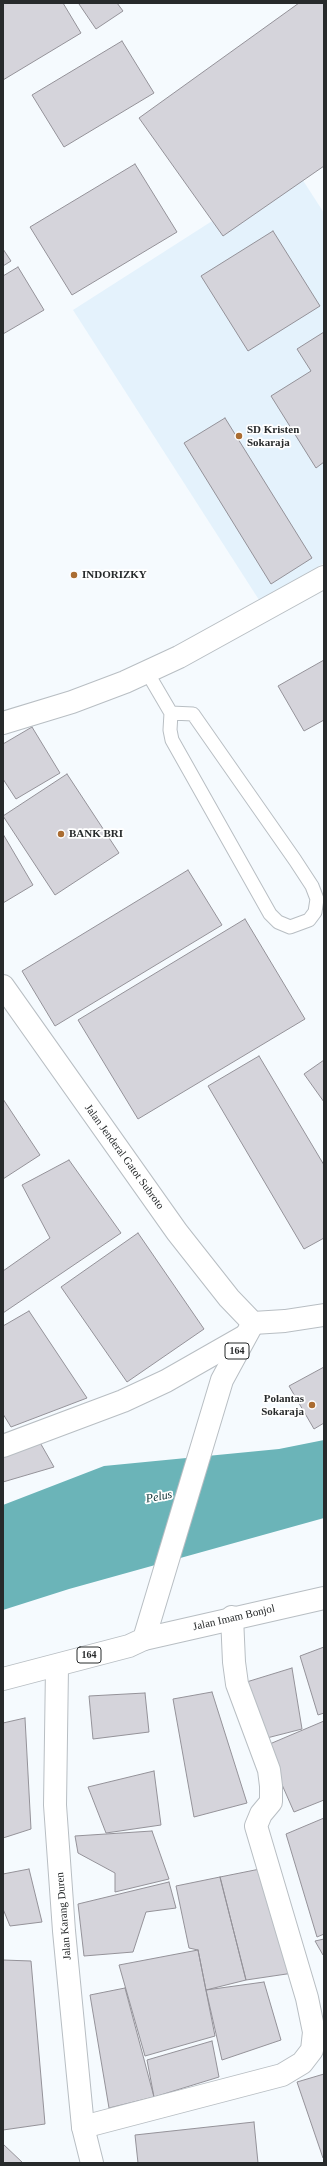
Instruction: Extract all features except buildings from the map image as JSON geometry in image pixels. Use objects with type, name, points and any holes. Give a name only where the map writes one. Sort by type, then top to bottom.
[{"type":"main road","points":[[3,723],[72,702],[147,672],[324,577]]},
{"type":"main road","name":"Jalan Jenderal Gatot Subroto","points":[[3,986],[178,1232],[229,1298],[249,1329]]},
{"type":"main road","points":[[3,1446],[123,1401],[166,1381],[249,1329],[285,1321],[324,1315]]},
{"type":"main road","name":"164","points":[[3,1679],[57,1667],[86,1656],[129,1646],[144,1639],[222,1380],[249,1329]]},
{"type":"main road","name":"Jalan Imam Bonjol","points":[[144,1639],[324,1598]]},
{"type":"main road","points":[[83,2127],[282,2075],[302,2063],[312,2050],[314,2032],[307,1998],[256,1826],[261,1814],[271,1802],[271,1786],[269,1770],[237,1684],[234,1662],[232,1618]]},
{"type":"main road","name":"Jalan Karang Duren","points":[[57,1667],[55,1805],[64,1931],[83,2127],[92,2163]]},
{"type":"lane","points":[[147,672],[171,714],[170,730],[172,740],[270,914],[278,922],[290,927],[309,920],[315,912],[317,899],[312,886],[296,860],[193,714],[171,714]]},
{"type":"shaded area","name":"SD Kristen Sokaraja","points":[[295,168],[324,213],[324,563],[261,603],[73,310]]},
{"type":"water","name":"Pelus","points":[[324,1440],[324,1518],[69,1589],[3,1610],[3,1505],[104,1466],[279,1449]]},
{"type":"place","name":"SD Kristen Sokaraja","points":[[239,436]]},
{"type":"place","name":"INDORIZKY","points":[[74,575]]},
{"type":"place","name":"BANK BRI","points":[[61,834]]},
{"type":"place","name":"Polantas Sokaraja","points":[[312,1405]]}]
